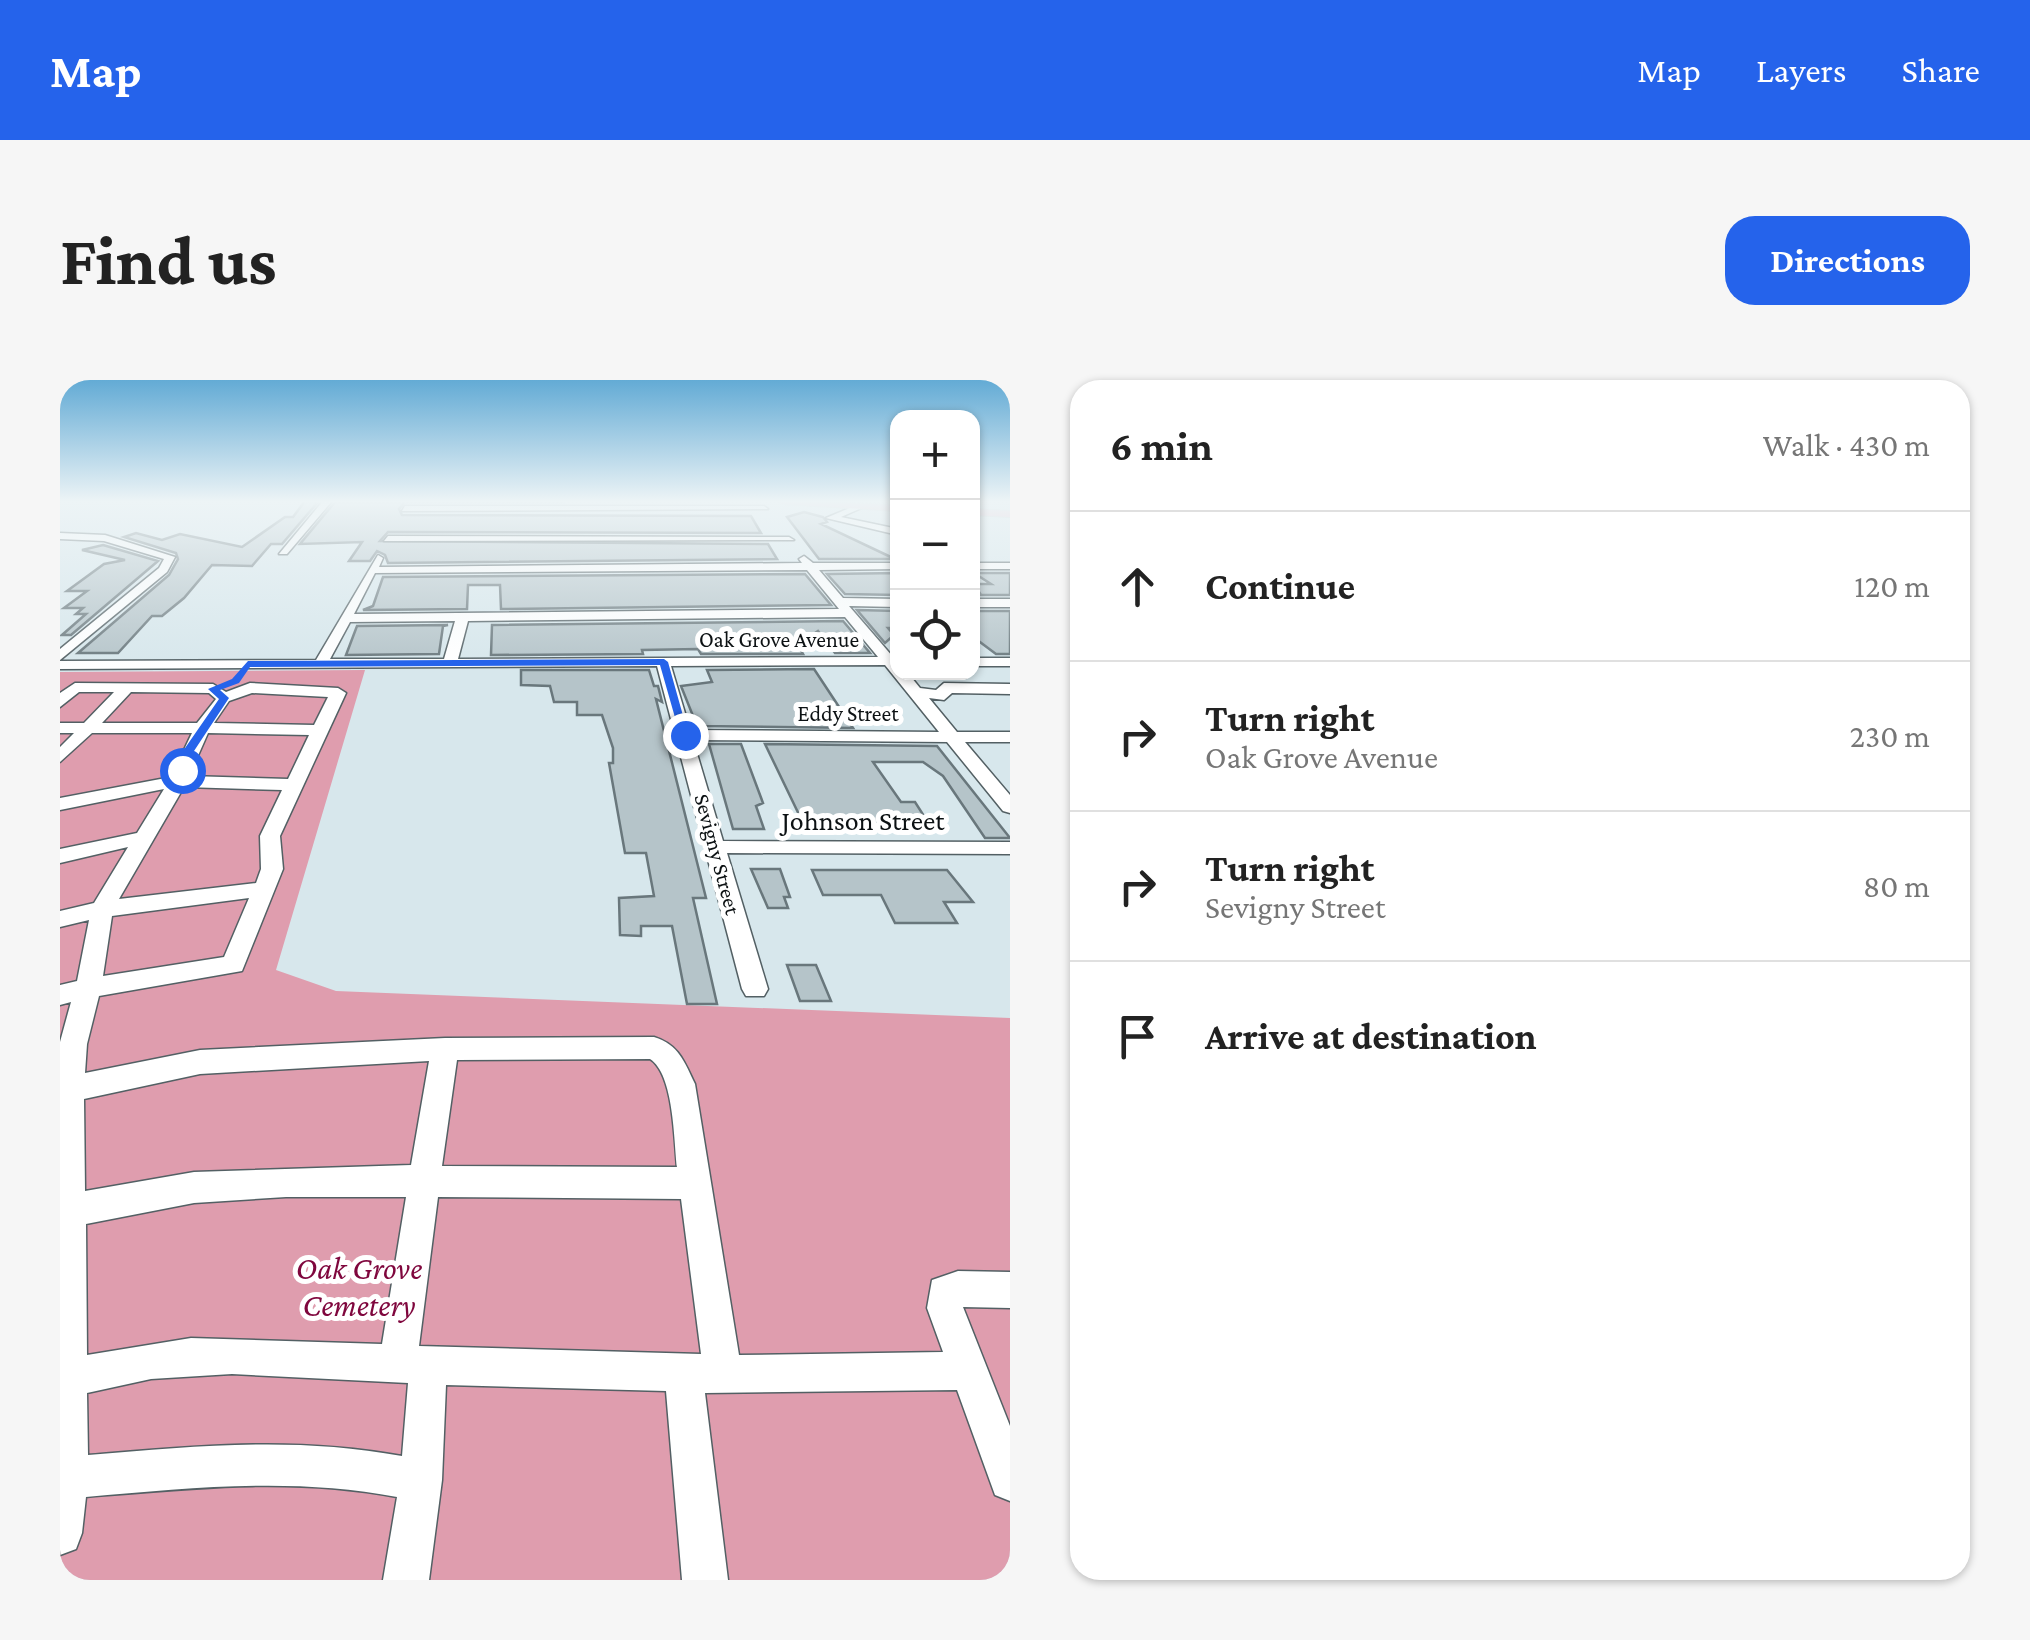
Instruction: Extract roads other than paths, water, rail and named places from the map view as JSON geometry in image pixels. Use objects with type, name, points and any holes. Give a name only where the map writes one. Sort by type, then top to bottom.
[{"type":"street","points":[[60,656],[163,570],[170,558],[167,557]]},
{"type":"street","points":[[321,664],[379,557]]},
{"type":"street","points":[[803,557],[890,659]]},
{"type":"street","points":[[372,570],[890,566]]},
{"type":"street","points":[[980,566],[1010,566]]},
{"type":"street","points":[[980,603],[1010,604]]},
{"type":"street","points":[[346,618],[846,608],[890,604]]},
{"type":"street","points":[[450,663],[463,616]]},
{"type":"street","points":[[980,650],[993,662]]},
{"type":"street","name":"Oak Grove Avenue","points":[[60,664],[664,662],[890,666]]},
{"type":"street","name":"Sevigny Street","points":[[664,662],[756,989]]},
{"type":"street","points":[[980,662],[1010,662]]},
{"type":"street","points":[[243,685],[248,664]]},
{"type":"street","points":[[907,680],[1010,806]]},
{"type":"street","points":[[60,702],[68,687],[218,694],[243,685],[335,690],[336,702],[270,836],[272,869],[233,964],[60,995]]},
{"type":"street","points":[[60,757],[128,687]]},
{"type":"street","points":[[944,694],[944,688],[1010,689]]},
{"type":"street","points":[[916,692],[944,694],[962,710]]},
{"type":"street","points":[[60,1533],[69,1379],[65,1090],[73,1044],[102,909],[178,781],[218,694]]},
{"type":"street","points":[[60,728],[320,730]]},
{"type":"street","name":"Eddy Street","points":[[685,735],[1010,737]]},
{"type":"street","points":[[60,804],[178,781],[294,785]]},
{"type":"street","points":[[60,856],[147,838]]},
{"type":"street","name":"Johnson Street","points":[[716,848],[1010,848]]},
{"type":"street","points":[[60,919],[102,909],[265,889]]},
{"type":"street","points":[[65,1090],[200,1062],[445,1048],[654,1048],[668,1054],[681,1084],[695,1183],[704,1374],[705,1580]]},
{"type":"street","points":[[406,1580],[421,1480],[413,1366],[424,1181],[445,1048]]},
{"type":"street","points":[[65,1214],[132,1196],[322,1181],[695,1183]]},
{"type":"street","points":[[1010,1290],[958,1289],[946,1293],[945,1308],[1010,1480]]},
{"type":"street","points":[[69,1379],[161,1356],[226,1353],[413,1366],[704,1374],[970,1371]]},
{"type":"street","points":[[63,1476],[256,1462],[338,1465],[421,1480]]},
{"type":"park label","name":"Oak Grove Cemetery","points":[[359,1286]]}]
